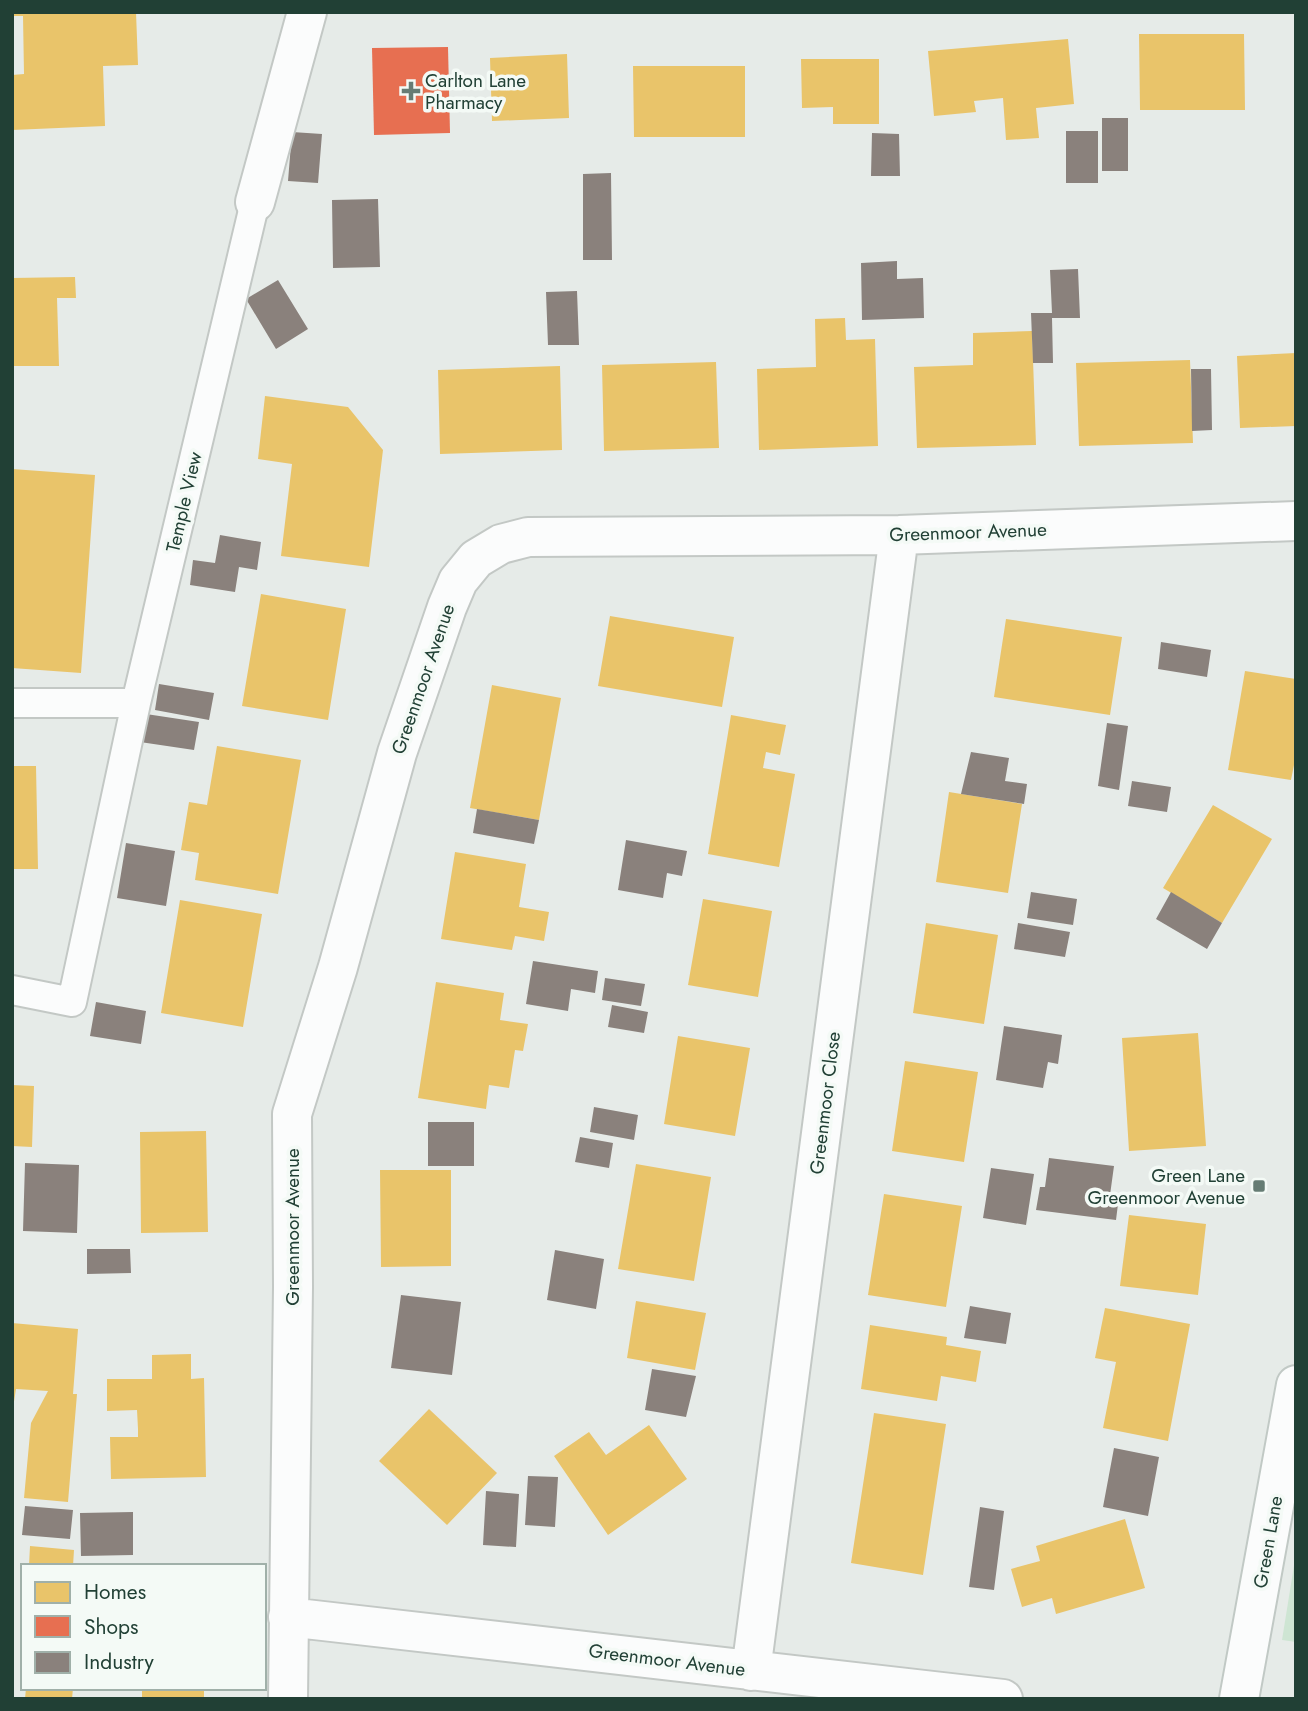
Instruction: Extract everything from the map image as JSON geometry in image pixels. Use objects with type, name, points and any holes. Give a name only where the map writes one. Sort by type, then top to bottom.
[{"type":"street","name":"Temple View","points":[[255,202],[307,12]]},
{"type":"street","name":"Greenmoor Avenue","points":[[288,1699],[293,1287],[292,1114],[338,967],[397,753],[458,581],[484,554],[501,544],[528,537],[899,535],[1296,521]]},
{"type":"street","name":"Greenmoor Close","points":[[739,1679],[899,535]]},
{"type":"street","name":"Green Lane","points":[[1239,1699],[1296,1385]]},
{"type":"street","name":"Greenmoor Avenue","points":[[288,1617],[739,1679],[1003,1699]]},
{"type":"lane","name":"Temple View","points":[[12,990],[72,1002],[136,703],[255,202]]},
{"type":"lane","points":[[12,703],[136,703]]},
{"type":"green space","points":[[1296,1553],[1296,1642],[1282,1640]]},
{"type":"building: Homes","points":[[12,12],[136,12],[138,65],[103,66],[105,126],[12,130],[12,75],[24,74],[23,16],[12,16]]},
{"type":"building: Homes","points":[[1139,34],[1244,34],[1245,110],[1140,110]]},
{"type":"building: Homes","points":[[1068,39],[1074,104],[1036,108],[1039,138],[1006,140],[1003,98],[974,101],[976,112],[934,116],[928,51]]},
{"type":"building: Homes","points":[[567,54],[569,118],[492,121],[490,58]]},
{"type":"building: Homes","points":[[801,59],[879,59],[879,124],[833,124],[833,107],[802,108]]},
{"type":"building: Homes","points":[[633,66],[745,66],[745,137],[634,137]]},
{"type":"building: Homes","points":[[75,277],[76,298],[57,298],[59,366],[12,366],[12,278]]},
{"type":"building: Homes","points":[[845,318],[846,340],[875,339],[878,446],[759,450],[757,369],[816,367],[815,319]]},
{"type":"building: Homes","points":[[1032,331],[1036,445],[917,448],[914,367],[973,365],[973,333]]},
{"type":"building: Homes","points":[[1296,353],[1296,426],[1240,428],[1237,356]]},
{"type":"building: Homes","points":[[1190,360],[1193,443],[1079,446],[1076,363]]},
{"type":"building: Homes","points":[[716,362],[719,448],[604,451],[602,365]]},
{"type":"building: Homes","points":[[560,366],[562,450],[440,454],[438,370]]},
{"type":"building: Homes","points":[[265,396],[348,407],[383,450],[369,567],[281,556],[292,464],[258,459]]},
{"type":"building: Homes","points":[[12,469],[95,475],[81,673],[12,668]]},
{"type":"building: Homes","points":[[261,594],[346,609],[328,720],[242,706]]},
{"type":"building: Homes","points":[[610,616],[734,637],[722,707],[598,686]]},
{"type":"building: Homes","points":[[1006,619],[1122,637],[1110,715],[994,697]]},
{"type":"building: Homes","points":[[1245,671],[1296,679],[1296,755],[1291,780],[1228,770]]},
{"type":"building: Homes","points":[[492,685],[561,698],[539,820],[470,808]]},
{"type":"building: Homes","points":[[731,715],[786,725],[780,755],[766,752],[763,768],[795,774],[779,867],[708,854]]},
{"type":"building: Homes","points":[[217,746],[301,760],[278,894],[195,880],[199,853],[181,850],[189,802],[207,805]]},
{"type":"building: Homes","points":[[12,766],[36,766],[38,869],[12,869]]},
{"type":"building: Homes","points":[[949,792],[1022,804],[1008,893],[936,882]]},
{"type":"building: Homes","points":[[1213,805],[1272,839],[1222,923],[1163,888]]},
{"type":"building: Homes","points":[[455,852],[526,864],[519,907],[549,912],[544,941],[515,936],[512,950],[441,939]]},
{"type":"building: Homes","points":[[703,899],[772,911],[758,997],[688,985]]},
{"type":"building: Homes","points":[[180,900],[262,914],[243,1027],[161,1013]]},
{"type":"building: Homes","points":[[926,923],[998,935],[984,1024],[913,1013]]},
{"type":"building: Homes","points":[[436,982],[504,993],[500,1020],[528,1024],[523,1051],[515,1050],[509,1088],[489,1085],[486,1109],[418,1098]]},
{"type":"building: Homes","points":[[1198,1033],[1206,1146],[1129,1151],[1122,1038]]},
{"type":"building: Homes","points":[[678,1036],[750,1048],[735,1136],[664,1124]]},
{"type":"building: Homes","points":[[905,1061],[978,1072],[964,1162],[892,1151]]},
{"type":"building: Homes","points":[[12,1085],[34,1086],[32,1147],[12,1146]]},
{"type":"building: Homes","points":[[206,1131],[208,1232],[141,1233],[140,1132]]},
{"type":"building: Homes","points":[[636,1164],[711,1177],[694,1281],[618,1269]]},
{"type":"building: Homes","points":[[380,1170],[451,1170],[451,1266],[381,1267]]},
{"type":"building: Homes","points":[[884,1194],[962,1206],[946,1307],[868,1295]]},
{"type":"building: Homes","points":[[1129,1215],[1206,1224],[1198,1295],[1120,1286]]},
{"type":"building: Homes","points":[[636,1301],[706,1313],[695,1370],[627,1358]]},
{"type":"building: Homes","points":[[1105,1308],[1190,1324],[1168,1441],[1103,1428],[1116,1362],[1095,1358]]},
{"type":"building: Homes","points":[[12,1323],[78,1329],[73,1394],[77,1394],[68,1502],[24,1498],[31,1423],[48,1391],[16,1389],[12,1414]]},
{"type":"building: Homes","points":[[870,1325],[947,1337],[946,1345],[981,1351],[976,1382],[941,1376],[937,1401],[861,1389]]},
{"type":"building: Homes","points":[[191,1354],[191,1379],[204,1378],[206,1477],[111,1479],[110,1437],[138,1437],[138,1429],[137,1410],[107,1411],[107,1379],[152,1379],[152,1355]]},
{"type":"building: Homes","points":[[429,1409],[497,1473],[447,1525],[379,1461]]},
{"type":"building: Homes","points":[[874,1413],[946,1424],[923,1575],[851,1563]]},
{"type":"building: Homes","points":[[649,1425],[687,1479],[608,1535],[554,1456],[589,1432],[606,1455]]},
{"type":"building: Homes","points":[[1125,1519],[1145,1588],[1056,1614],[1052,1598],[1022,1607],[1011,1569],[1040,1561],[1036,1546]]},
{"type":"building: Homes","points":[[30,1546],[74,1550],[73,1564],[29,1564]]},
{"type":"building: Homes","points":[[26,1690],[73,1690],[72,1699],[25,1699]]},
{"type":"building: Homes","points":[[142,1690],[204,1690],[204,1699],[142,1699]]},
{"type":"building: Shops","name":"Carlton Lane Pharmacy","points":[[448,47],[450,133],[374,135],[372,48]]},
{"type":"building: Industry","points":[[1102,118],[1128,118],[1128,171],[1102,171]]},
{"type":"building: Industry","points":[[1066,131],[1098,131],[1098,183],[1066,183]]},
{"type":"building: Industry","points":[[292,132],[322,134],[318,183],[288,181]]},
{"type":"building: Industry","points":[[872,133],[899,134],[900,176],[871,176]]},
{"type":"building: Industry","points":[[611,173],[612,260],[583,260],[583,174]]},
{"type":"building: Industry","points":[[378,199],[380,267],[333,268],[332,200]]},
{"type":"building: Industry","points":[[897,261],[897,279],[923,278],[924,318],[862,320],[861,263]]},
{"type":"building: Industry","points":[[1078,269],[1080,318],[1052,318],[1053,363],[1033,363],[1031,313],[1052,313],[1050,270]]},
{"type":"building: Industry","points":[[278,280],[308,329],[276,349],[246,299]]},
{"type":"building: Industry","points":[[577,291],[579,345],[548,345],[546,292]]},
{"type":"building: Industry","points":[[1191,369],[1211,369],[1212,430],[1192,431]]},
{"type":"building: Industry","points":[[220,535],[261,542],[257,570],[239,567],[235,592],[190,585],[193,560],[215,563]]},
{"type":"building: Industry","points":[[1161,642],[1211,650],[1207,677],[1158,669]]},
{"type":"building: Industry","points":[[159,684],[214,693],[209,720],[155,710]]},
{"type":"building: Industry","points":[[146,714],[199,722],[194,750],[140,742]]},
{"type":"building: Industry","points":[[1107,723],[1128,726],[1119,790],[1098,786]]},
{"type":"building: Industry","points":[[971,752],[1009,758],[1005,781],[1027,784],[1024,804],[961,794]]},
{"type":"building: Industry","points":[[1132,781],[1171,787],[1167,812],[1128,806]]},
{"type":"building: Industry","points":[[477,809],[539,820],[534,844],[473,833]]},
{"type":"building: Industry","points":[[626,840],[687,851],[682,876],[667,873],[663,898],[618,890]]},
{"type":"building: Industry","points":[[126,843],[175,851],[166,906],[117,898]]},
{"type":"building: Industry","points":[[1031,892],[1077,899],[1073,925],[1027,918]]},
{"type":"building: Industry","points":[[1171,892],[1222,923],[1207,949],[1156,919]]},
{"type":"building: Industry","points":[[1018,923],[1070,932],[1065,957],[1014,949]]},
{"type":"building: Industry","points":[[533,961],[598,971],[595,993],[571,989],[568,1011],[526,1004]]},
{"type":"building: Industry","points":[[605,978],[645,984],[641,1006],[602,1000]]},
{"type":"building: Industry","points":[[96,1002],[146,1011],[141,1044],[90,1036]]},
{"type":"building: Industry","points":[[612,1005],[648,1012],[644,1033],[608,1027]]},
{"type":"building: Industry","points":[[1004,1026],[1062,1035],[1058,1064],[1048,1062],[1043,1088],[996,1080]]},
{"type":"building: Industry","points":[[594,1107],[638,1115],[634,1140],[590,1132]]},
{"type":"building: Industry","points":[[428,1122],[474,1122],[474,1166],[428,1166]]},
{"type":"building: Industry","points":[[580,1137],[613,1143],[609,1168],[575,1162]]},
{"type":"building: Industry","points":[[1049,1158],[1114,1166],[1110,1195],[1119,1196],[1116,1220],[1036,1210],[1040,1187],[1045,1187]]},
{"type":"building: Industry","points":[[25,1163],[79,1165],[77,1233],[23,1231]]},
{"type":"building: Industry","points":[[991,1168],[1034,1174],[1026,1225],[983,1218]]},
{"type":"building: Industry","points":[[87,1249],[130,1249],[131,1273],[87,1274]]},
{"type":"building: Industry","points":[[555,1250],[604,1259],[596,1309],[547,1300]]},
{"type":"building: Industry","points":[[401,1295],[461,1302],[452,1375],[391,1368]]},
{"type":"building: Industry","points":[[970,1306],[1011,1313],[1006,1344],[964,1338]]},
{"type":"building: Industry","points":[[652,1369],[696,1376],[686,1417],[645,1410]]},
{"type":"building: Industry","points":[[1114,1448],[1159,1457],[1148,1516],[1103,1507]]},
{"type":"building: Industry","points":[[528,1476],[558,1477],[555,1527],[525,1525]]},
{"type":"building: Industry","points":[[486,1491],[519,1494],[516,1547],[483,1545]]},
{"type":"building: Industry","points":[[25,1506],[73,1510],[70,1539],[22,1535]]},
{"type":"building: Industry","points":[[980,1507],[1004,1511],[994,1590],[969,1587]]},
{"type":"building: Industry","points":[[133,1512],[133,1555],[81,1556],[80,1513]]},
{"type":"place","name":"Carlton Lane Pharmacy","points":[[411,91]]},
{"type":"place","name":"Green Lane Greenmoor Avenue","points":[[1259,1186]]}]
